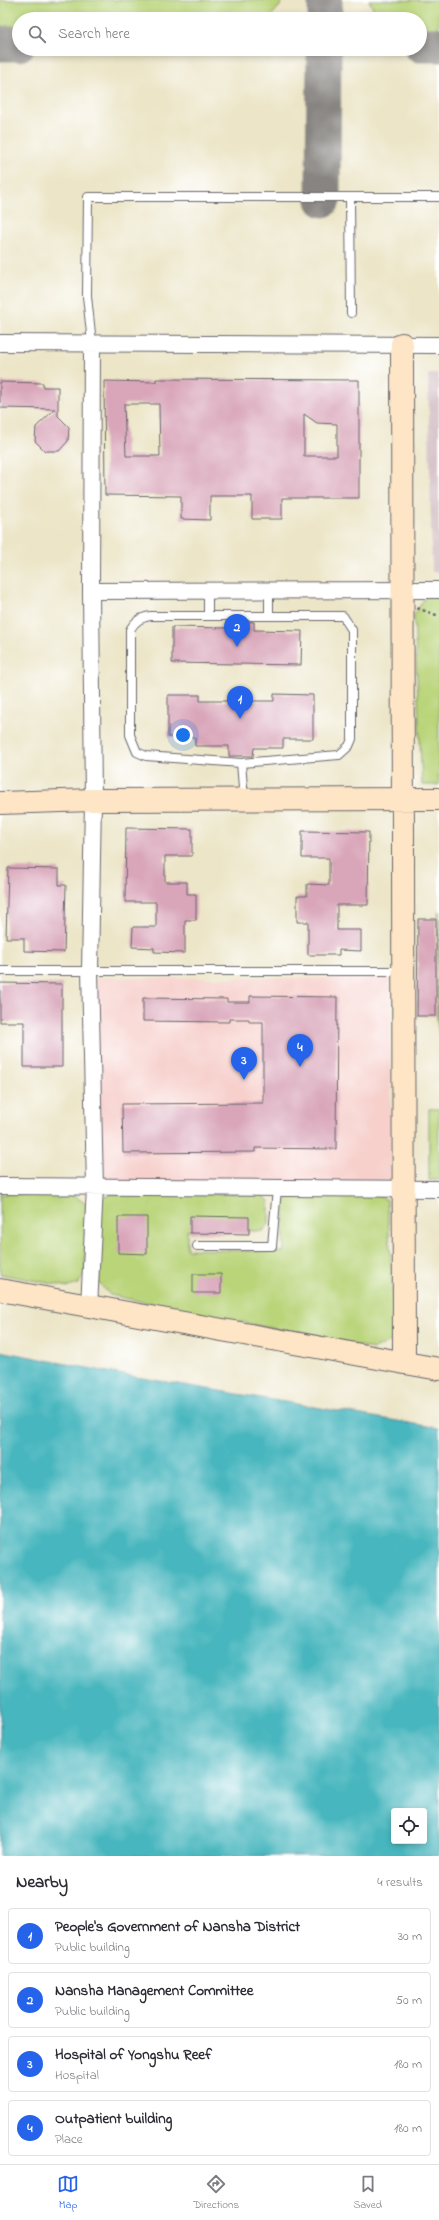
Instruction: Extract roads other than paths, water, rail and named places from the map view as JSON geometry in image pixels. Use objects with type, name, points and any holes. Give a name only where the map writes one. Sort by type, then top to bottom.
[{"type":"street","points":[[0,343],[439,345]]},
{"type":"street","points":[[89,1307],[95,1187],[90,971],[93,800],[91,591],[92,343]]},
{"type":"street","points":[[402,344],[403,800],[401,971],[404,1363]]},
{"type":"street","points":[[91,591],[269,591],[402,596],[439,590]]},
{"type":"street","points":[[0,803],[93,800],[439,799]]},
{"type":"street","points":[[0,1186],[439,1189]]},
{"type":"street","points":[[0,1290],[439,1369]]},
{"type":"lane","points":[[92,343],[87,296],[88,197],[439,197]]},
{"type":"lane","points":[[350,197],[351,313]]},
{"type":"lane","points":[[208,591],[208,616]]},
{"type":"lane","points":[[269,591],[269,616]]},
{"type":"lane","points":[[150,616],[269,616],[342,616],[352,630],[352,739],[349,746],[339,755],[241,762],[146,756],[137,752],[130,735],[130,630],[134,622],[141,618],[150,616]]},
{"type":"lane","points":[[241,762],[244,799]]},
{"type":"lane","points":[[0,971],[401,971]]},
{"type":"lane","points":[[197,1246],[272,1246],[277,1188]]},
{"type":"water","points":[[0,1351],[113,1373],[439,1428],[439,1856],[0,1856]]},
{"type":"place","name":"Nansha Management Committee","points":[[237,647]]},
{"type":"place","name":"People's Government of Nansha District","points":[[240,719]]},
{"type":"place","name":"Outpatient building","points":[[300,1067]]},
{"type":"place","name":"Hospital of Yongshu Reef","points":[[244,1080]]}]
